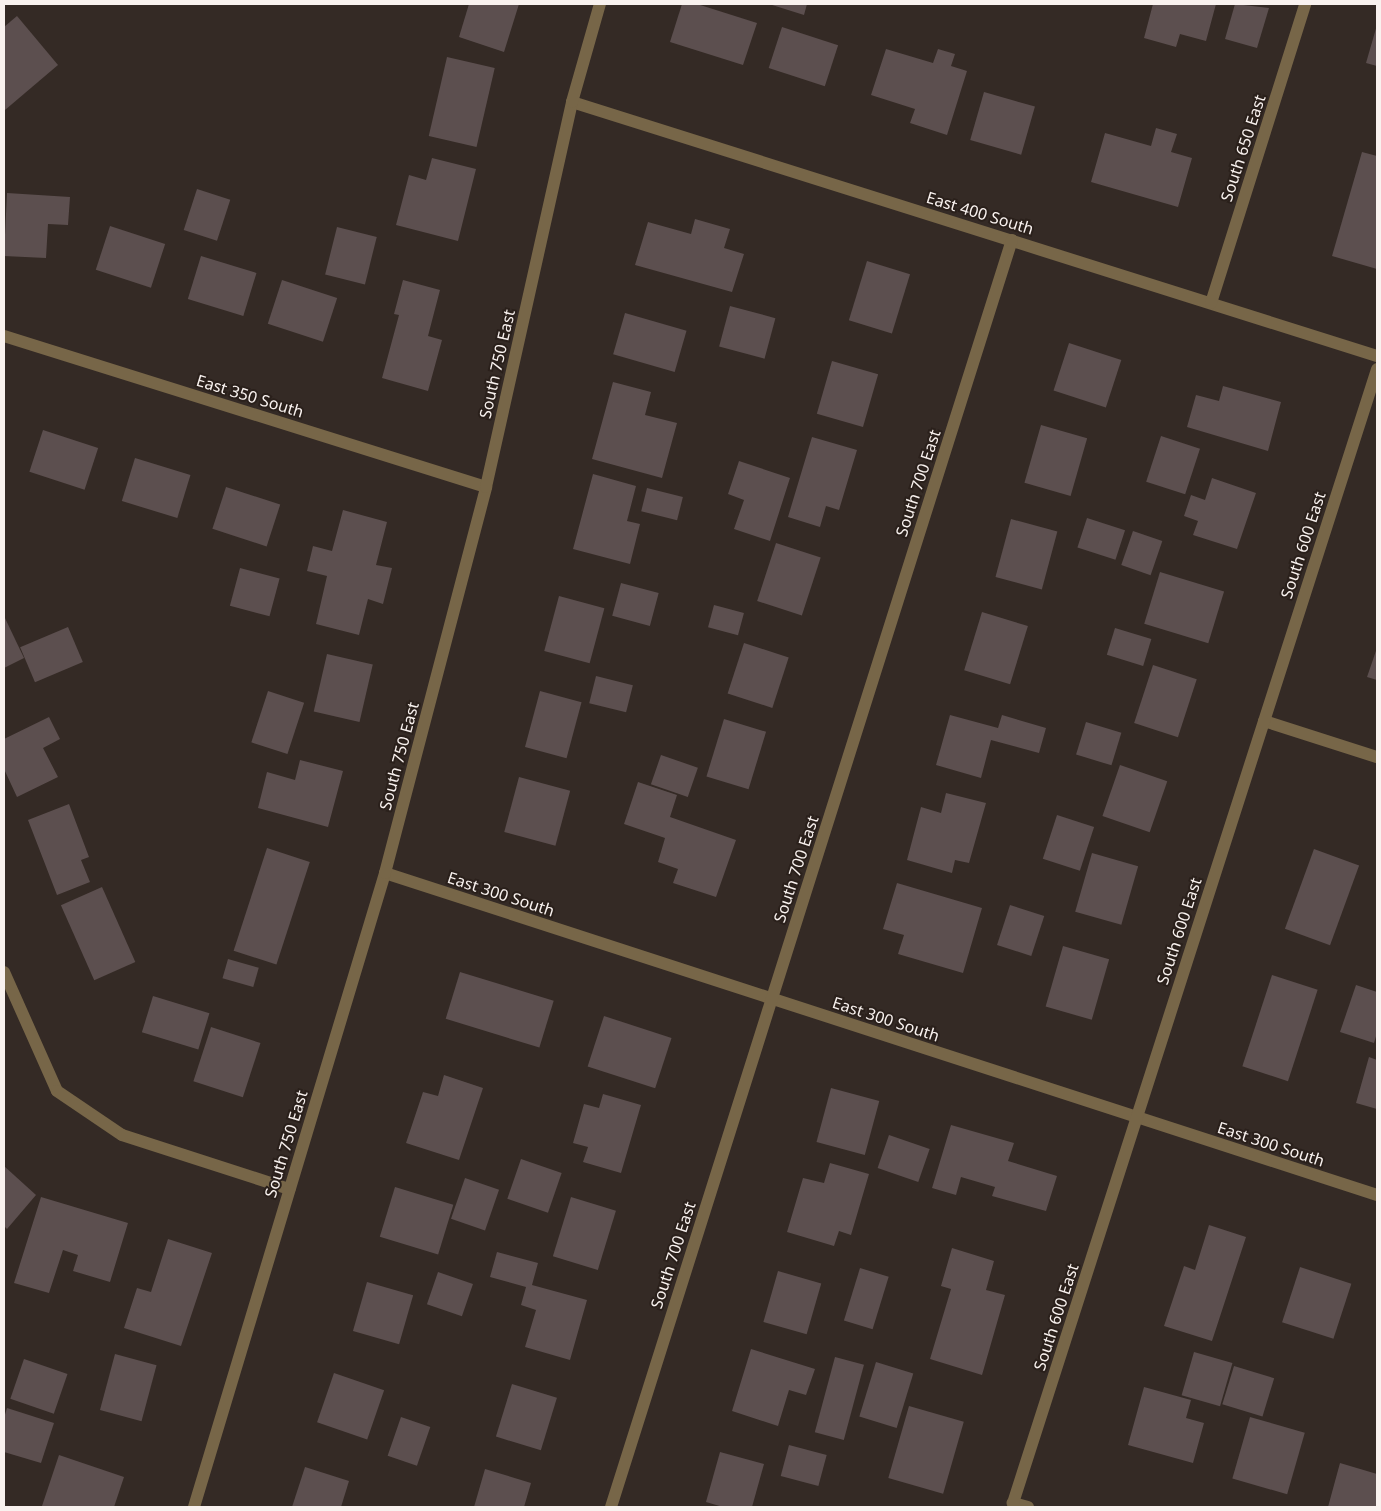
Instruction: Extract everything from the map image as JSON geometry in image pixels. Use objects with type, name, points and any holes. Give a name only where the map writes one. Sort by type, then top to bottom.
[{"type":"street","name":"South 750 East","points":[[194,1507],[385,873],[486,487],[572,102],[600,4]]},
{"type":"street","name":"South 650 East","points":[[1211,303],[1305,4]]},
{"type":"street","name":"East 400 South","points":[[572,102],[1377,356]]},
{"type":"street","name":"South 700 East","points":[[610,1507],[1012,240]]},
{"type":"street","name":"East 350 South","points":[[4,336],[486,487]]},
{"type":"street","name":"South 600 East","points":[[1028,1507],[1012,1503],[1377,369]]},
{"type":"street","points":[[1264,721],[1377,757]]},
{"type":"street","name":"East 300 South","points":[[385,873],[1377,1195]]},
{"type":"street","points":[[4,972],[57,1091],[122,1135],[289,1189]]},
{"type":"building","points":[[469,4],[519,4],[504,52],[459,37]]},
{"type":"building","points":[[682,4],[697,4],[757,23],[743,65],[670,42]]},
{"type":"building","points":[[769,4],[807,4],[804,15]]},
{"type":"building","points":[[1153,4],[1216,4],[1206,41],[1180,34],[1176,47],[1144,38]]},
{"type":"building","points":[[1235,4],[1269,8],[1257,48],[1225,39]]},
{"type":"building","points":[[17,16],[58,65],[5,110],[4,27]]},
{"type":"building","points":[[1377,25],[1377,66],[1366,63]]},
{"type":"building","points":[[782,27],[838,45],[825,86],[769,68]]},
{"type":"building","points":[[886,49],[933,63],[938,49],[955,54],[951,66],[967,71],[947,135],[910,123],[915,109],[871,95]]},
{"type":"building","points":[[447,57],[495,68],[477,147],[429,136]]},
{"type":"building","points":[[984,92],[1035,107],[1021,155],[970,140]]},
{"type":"building","points":[[1156,128],[1177,134],[1171,152],[1192,158],[1178,207],[1091,182],[1105,133],[1151,146]]},
{"type":"building","points":[[1362,152],[1377,156],[1377,269],[1332,256]]},
{"type":"building","points":[[432,158],[476,169],[458,241],[396,225],[409,175],[426,180]]},
{"type":"building","points":[[197,189],[230,200],[217,241],[184,230]]},
{"type":"building","points":[[7,193],[70,197],[68,225],[48,224],[46,258],[4,256]]},
{"type":"building","points":[[695,219],[730,229],[724,248],[744,254],[732,292],[635,265],[648,222],[691,234]]},
{"type":"building","points":[[110,226],[165,244],[151,288],[96,270]]},
{"type":"building","points":[[337,227],[377,237],[365,284],[325,275]]},
{"type":"building","points":[[201,256],[256,273],[243,316],[188,299]]},
{"type":"building","points":[[867,261],[910,274],[892,333],[849,320]]},
{"type":"building","points":[[282,280],[337,298],[323,342],[268,324]]},
{"type":"building","points":[[403,280],[440,290],[428,336],[442,340],[428,391],[382,378],[399,315],[394,314]]},
{"type":"building","points":[[730,306],[775,318],[765,359],[719,347]]},
{"type":"building","points":[[625,313],[687,331],[675,372],[613,354]]},
{"type":"building","points":[[1069,343],[1121,360],[1106,408],[1054,391]]},
{"type":"building","points":[[832,361],[878,374],[863,427],[817,414]]},
{"type":"building","points":[[613,382],[651,392],[645,415],[677,423],[662,478],[592,459]]},
{"type":"building","points":[[1223,386],[1281,402],[1268,451],[1187,427],[1196,395],[1219,401]]},
{"type":"building","points":[[1041,425],[1087,438],[1071,496],[1024,483]]},
{"type":"building","points":[[43,430],[98,448],[85,490],[29,472]]},
{"type":"building","points":[[1161,436],[1200,449],[1185,494],[1146,482]]},
{"type":"building","points":[[812,437],[857,450],[839,510],[826,506],[820,527],[788,517]]},
{"type":"building","points":[[135,458],[190,475],[177,518],[122,501]]},
{"type":"building","points":[[739,461],[790,478],[770,541],[734,529],[744,500],[728,494]]},
{"type":"building","points":[[593,474],[636,486],[627,521],[640,524],[630,564],[573,549]]},
{"type":"building","points":[[1212,478],[1256,493],[1237,549],[1193,535],[1198,521],[1184,516],[1191,495],[1205,500]]},
{"type":"building","points":[[226,487],[280,505],[267,546],[212,529]]},
{"type":"building","points":[[647,488],[683,497],[677,520],[641,511]]},
{"type":"building","points":[[343,510],[387,522],[376,565],[392,568],[383,604],[368,599],[359,635],[316,624],[327,576],[307,571],[313,546],[332,551]]},
{"type":"building","points":[[1087,518],[1125,530],[1115,560],[1077,547]]},
{"type":"building","points":[[1011,519],[1057,531],[1042,589],[995,577]]},
{"type":"building","points":[[1133,531],[1162,541],[1151,575],[1121,565]]},
{"type":"building","points":[[776,543],[821,558],[802,616],[757,601]]},
{"type":"building","points":[[240,568],[280,579],[270,616],[230,606]]},
{"type":"building","points":[[1160,572],[1224,592],[1208,643],[1144,624]]},
{"type":"building","points":[[621,583],[659,593],[650,626],[612,616]]},
{"type":"building","points":[[559,596],[604,608],[590,663],[544,651]]},
{"type":"building","points":[[714,605],[744,613],[738,635],[708,627]]},
{"type":"building","points":[[982,612],[1028,626],[1010,684],[964,670]]},
{"type":"building","points":[[4,616],[24,658],[4,668]]},
{"type":"building","points":[[68,627],[83,662],[35,682],[20,647]]},
{"type":"building","points":[[1115,628],[1151,639],[1143,666],[1107,655]]},
{"type":"building","points":[[744,643],[789,658],[772,708],[728,693]]},
{"type":"building","points":[[1377,648],[1377,680],[1367,677]]},
{"type":"building","points":[[327,654],[373,665],[360,722],[314,711]]},
{"type":"building","points":[[1153,665],[1197,679],[1178,737],[1134,723]]},
{"type":"building","points":[[596,676],[633,685],[626,712],[589,703]]},
{"type":"building","points":[[268,691],[304,703],[287,754],[251,742]]},
{"type":"building","points":[[540,691],[582,702],[567,758],[525,747]]},
{"type":"building","points":[[950,715],[998,728],[1002,715],[1046,728],[1039,753],[991,740],[981,778],[936,765]]},
{"type":"building","points":[[49,717],[60,739],[43,748],[58,777],[17,797],[4,769],[4,739]]},
{"type":"building","points":[[724,719],[766,732],[749,789],[706,776]]},
{"type":"building","points":[[1086,722],[1121,733],[1111,765],[1076,755]]},
{"type":"building","points":[[661,755],[698,768],[688,797],[651,784]]},
{"type":"building","points":[[300,760],[343,771],[328,827],[258,808],[267,772],[295,780]]},
{"type":"building","points":[[1120,765],[1167,781],[1150,832],[1102,816]]},
{"type":"building","points":[[519,777],[570,791],[555,846],[504,832]]},
{"type":"building","points":[[638,782],[677,795],[670,817],[736,840],[716,897],[673,883],[678,869],[658,862],[665,838],[624,824]]},
{"type":"building","points":[[946,793],[986,803],[969,863],[955,860],[952,873],[907,860],[921,807],[941,813]]},
{"type":"building","points":[[69,804],[89,857],[81,860],[90,882],[57,895],[28,820]]},
{"type":"building","points":[[1057,815],[1094,827],[1080,871],[1043,859]]},
{"type":"building","points":[[267,848],[310,862],[276,965],[234,951]]},
{"type":"building","points":[[1314,849],[1359,865],[1330,945],[1285,929]]},
{"type":"building","points":[[1092,853],[1138,866],[1121,925],[1075,912]]},
{"type":"building","points":[[897,883],[982,908],[963,973],[898,954],[904,935],[883,929]]},
{"type":"building","points":[[102,887],[135,962],[94,980],[61,905]]},
{"type":"building","points":[[1010,905],[1044,916],[1031,956],[997,945]]},
{"type":"building","points":[[1063,946],[1109,959],[1092,1020],[1046,1007]]},
{"type":"building","points":[[228,959],[259,968],[253,987],[222,978]]},
{"type":"building","points":[[460,972],[554,1001],[539,1048],[446,1019]]},
{"type":"building","points":[[1272,975],[1318,990],[1288,1081],[1242,1066]]},
{"type":"building","points":[[1356,985],[1377,992],[1377,1033],[1374,1043],[1340,1032]]},
{"type":"building","points":[[153,996],[209,1013],[198,1050],[142,1032]]},
{"type":"building","points":[[604,1016],[672,1038],[655,1088],[588,1066]]},
{"type":"building","points":[[211,1027],[260,1043],[243,1097],[193,1081]]},
{"type":"building","points":[[1369,1057],[1377,1060],[1377,1109],[1356,1103]]},
{"type":"building","points":[[444,1075],[483,1088],[459,1160],[406,1143],[423,1092],[438,1096]]},
{"type":"building","points":[[831,1088],[879,1101],[865,1155],[817,1142]]},
{"type":"building","points":[[603,1094],[641,1105],[621,1173],[583,1162],[588,1147],[573,1143],[584,1104],[599,1108]]},
{"type":"building","points":[[951,1125],[1014,1143],[1008,1161],[1057,1176],[1046,1211],[992,1196],[995,1187],[961,1177],[956,1195],[932,1188]]},
{"type":"building","points":[[889,1135],[930,1149],[918,1182],[878,1168]]},
{"type":"building","points":[[521,1159],[562,1173],[548,1213],[507,1199]]},
{"type":"building","points":[[830,1163],[869,1174],[851,1235],[839,1231],[834,1246],[787,1232],[803,1178],[824,1183]]},
{"type":"building","points":[[4,1166],[36,1195],[7,1229],[4,1226]]},
{"type":"building","points":[[465,1178],[499,1190],[485,1230],[451,1219]]},
{"type":"building","points":[[395,1187],[453,1205],[438,1255],[380,1237]]},
{"type":"building","points":[[41,1197],[128,1223],[110,1282],[73,1271],[78,1255],[63,1250],[49,1293],[14,1283]]},
{"type":"building","points":[[571,1197],[616,1211],[598,1270],[553,1256]]},
{"type":"building","points":[[1209,1225],[1246,1237],[1212,1341],[1164,1326],[1184,1266],[1195,1270]]},
{"type":"building","points":[[168,1239],[212,1253],[181,1346],[124,1328],[137,1288],[151,1292]]},
{"type":"building","points":[[952,1248],[994,1261],[986,1290],[1005,1295],[982,1375],[930,1359],[951,1289],[941,1286]]},
{"type":"building","points":[[497,1252],[538,1263],[532,1285],[587,1300],[570,1360],[525,1347],[536,1310],[521,1305],[526,1287],[490,1277]]},
{"type":"building","points":[[1300,1267],[1351,1284],[1333,1339],[1282,1322]]},
{"type":"building","points":[[860,1268],[889,1277],[873,1329],[844,1321]]},
{"type":"building","points":[[778,1271],[821,1283],[807,1334],[763,1322]]},
{"type":"building","points":[[438,1272],[473,1284],[462,1316],[427,1304]]},
{"type":"building","points":[[367,1282],[413,1295],[399,1344],[353,1331]]},
{"type":"building","points":[[751,1349],[815,1369],[806,1395],[789,1390],[778,1426],[732,1411]]},
{"type":"building","points":[[1194,1352],[1232,1363],[1220,1406],[1182,1395]]},
{"type":"building","points":[[115,1354],[157,1365],[142,1421],[100,1410]]},
{"type":"building","points":[[835,1357],[864,1365],[844,1440],[815,1432]]},
{"type":"building","points":[[24,1359],[67,1374],[54,1414],[10,1399]]},
{"type":"building","points":[[876,1362],[913,1373],[897,1428],[859,1417]]},
{"type":"building","points":[[1234,1366],[1274,1378],[1262,1417],[1222,1404]]},
{"type":"building","points":[[334,1373],[384,1390],[367,1439],[317,1422]]},
{"type":"building","points":[[512,1384],[557,1398],[541,1450],[496,1437]]},
{"type":"building","points":[[1144,1387],[1191,1400],[1186,1418],[1204,1423],[1193,1463],[1128,1445]]},
{"type":"building","points":[[909,1406],[964,1422],[943,1494],[888,1478]]},
{"type":"building","points":[[7,1408],[54,1423],[41,1463],[4,1452],[4,1418]]},
{"type":"building","points":[[401,1417],[430,1427],[417,1466],[388,1456]]},
{"type":"building","points":[[1250,1417],[1305,1433],[1287,1494],[1232,1479]]},
{"type":"building","points":[[789,1445],[827,1455],[818,1486],[781,1476]]},
{"type":"building","points":[[720,1452],[764,1464],[752,1507],[723,1507],[706,1502]]},
{"type":"building","points":[[59,1455],[124,1477],[114,1507],[42,1506]]},
{"type":"building","points":[[1340,1463],[1377,1474],[1377,1507],[1328,1507]]},
{"type":"building","points":[[305,1467],[349,1481],[341,1507],[292,1507]]},
{"type":"building","points":[[485,1469],[531,1483],[524,1507],[474,1507]]}]
